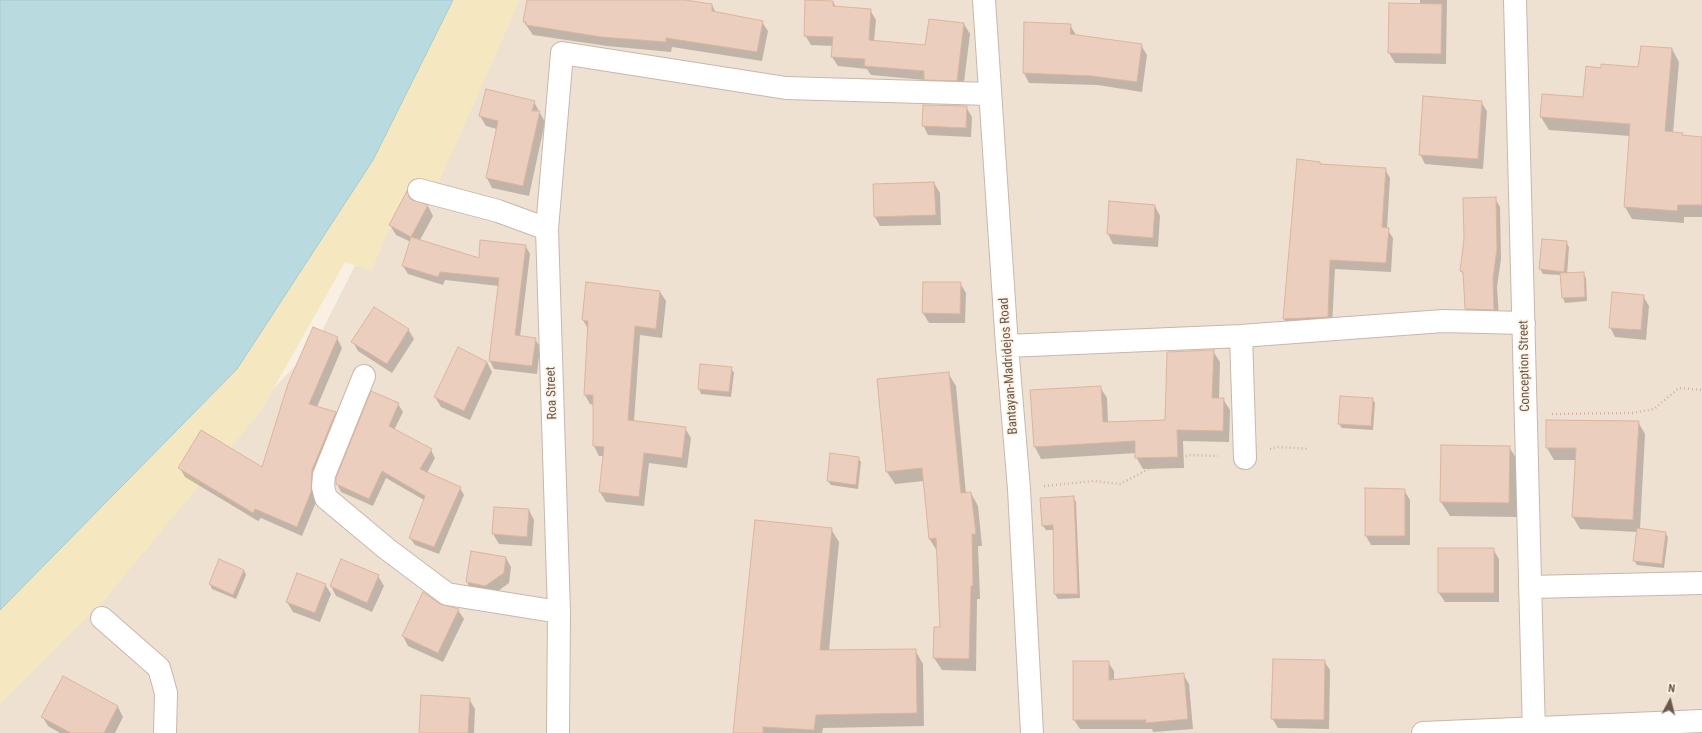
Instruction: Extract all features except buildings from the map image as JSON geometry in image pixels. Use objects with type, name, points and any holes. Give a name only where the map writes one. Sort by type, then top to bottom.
[{"type":"street","name":"Bantayan-Madridejos Road","points":[[984,0],[1018,488],[1032,733]]},
{"type":"street","name":"Conception Street","points":[[1515,0],[1534,731]]},
{"type":"street","name":"Roa Street","points":[[558,733],[559,612],[547,229],[562,53],[786,88],[990,94]]},
{"type":"street","points":[[420,190],[498,211],[547,229]]},
{"type":"street","points":[[1007,346],[1241,336],[1443,321],[1524,323]]},
{"type":"street","points":[[1241,336],[1245,458]]},
{"type":"street","points":[[364,376],[324,475],[323,487],[326,498],[387,549],[447,594],[559,612]]},
{"type":"street","points":[[1530,587],[1702,583]]},
{"type":"street","points":[[102,618],[159,668],[166,694],[165,733]]},
{"type":"street","points":[[1423,733],[1534,731],[1702,721]]},
{"type":"path","points":[[1526,414],[1632,413],[1654,409],[1678,388],[1702,390]]},
{"type":"path","points":[[1018,488],[1093,481],[1120,484],[1149,469],[1189,455],[1245,458],[1277,447],[1309,449]]},
{"type":"shaded area","points":[[489,0],[1702,0],[1702,733],[0,733],[0,676],[315,345]]},
{"type":"sand","points":[[453,0],[520,0],[439,182],[412,179],[371,271],[345,262],[261,411],[100,605],[0,704],[0,610],[237,369],[373,160]]},
{"type":"water","points":[[0,0],[453,0],[373,160],[237,369],[0,610]]}]
